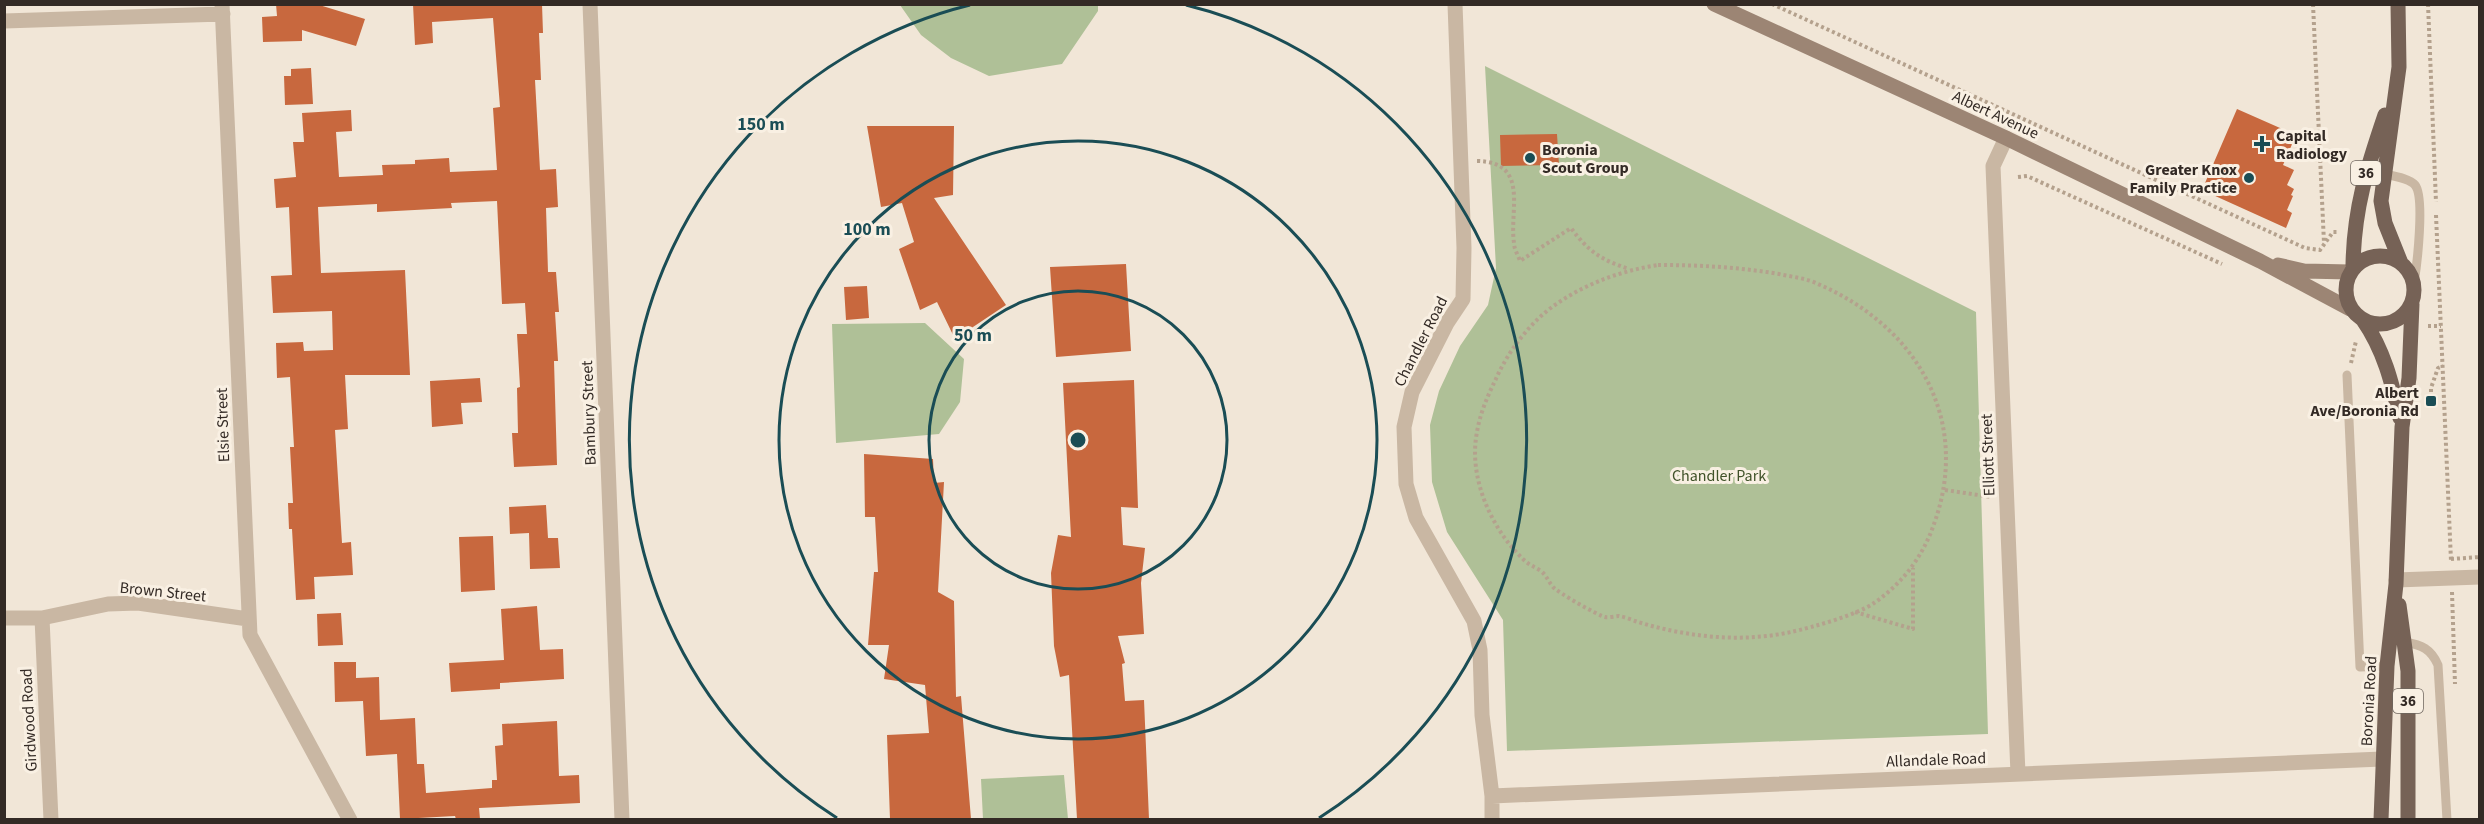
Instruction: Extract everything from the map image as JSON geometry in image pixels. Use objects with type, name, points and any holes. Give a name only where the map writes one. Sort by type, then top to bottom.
[{"type":"main road","name":"Albert Avenue","points":[[1714,4],[2006,138],[2260,261],[2350,309]]},
{"type":"main road","name":"36","points":[[2398,4],[2400,53],[2381,192],[2382,210],[2389,234],[2401,263],[2414,282],[2412,304]]},
{"type":"main road","name":"36","points":[[2363,320],[2350,309],[2346,292],[2351,269],[2357,207],[2364,177],[2396,83]]},
{"type":"main road","points":[[2351,269],[2368,257],[2376,256],[2384,256],[2401,263]]},
{"type":"main road","name":"Albert Avenue","points":[[2260,261],[2304,271],[2351,269]]},
{"type":"main road","points":[[2363,320],[2381,324],[2392,322],[2405,313],[2412,304]]},
{"type":"main road","name":"Boronia Road","points":[[2381,819],[2387,666],[2396,582],[2402,426],[2409,378],[2412,304]]},
{"type":"main road","name":"Boronia Road","points":[[2363,320],[2383,356],[2402,426]]},
{"type":"main road","name":"Boronia Road","points":[[2396,582],[2408,671],[2408,819]]},
{"type":"street","name":"Bambury Street","points":[[590,4],[622,819]]},
{"type":"street","name":"Chandler Road","points":[[1455,4],[1464,268],[1462,299],[1447,323],[1412,392],[1404,426],[1406,484],[1416,518],[1474,621],[1480,650],[1482,715],[1492,796],[1492,819]]},
{"type":"street","points":[[4,21],[222,9]]},
{"type":"street","name":"Elsie Street","points":[[222,9],[250,635],[350,819]]},
{"type":"street","name":"Elliott Street","points":[[2006,138],[1993,166],[2018,774]]},
{"type":"street","points":[[2396,582],[2480,577]]},
{"type":"street","name":"Brown Street","points":[[4,618],[42,618],[108,604],[138,603],[248,619]]},
{"type":"street","name":"Girdwood Road","points":[[42,618],[51,819]]},
{"type":"street","name":"Allandale Road","points":[[1492,796],[2382,759]]},
{"type":"lane","points":[[2384,174],[2413,183],[2418,191],[2420,243],[2414,282]]},
{"type":"lane","points":[[2347,375],[2360,667],[2387,666]]},
{"type":"lane","points":[[2405,642],[2425,646],[2438,665],[2447,819]]},
{"type":"path","points":[[1772,4],[2305,248],[2320,250],[2333,232],[2342,232]]},
{"type":"path","points":[[2313,4],[2324,244]]},
{"type":"path","points":[[2428,4],[2451,559],[2480,557]]},
{"type":"path","points":[[1461,161],[1487,161],[1502,169],[1513,180],[1516,199],[1514,244],[1520,261],[1571,228],[1585,247],[1609,263],[1629,270]]},
{"type":"path","points":[[2018,177],[2026,176],[2223,265]]},
{"type":"path","points":[[1658,265],[1733,266],[1815,282],[1845,297],[1868,313],[1904,345],[1931,385],[1946,442],[1948,464],[1945,490],[1931,532],[1912,568],[1892,589],[1872,605],[1792,632],[1771,636],[1716,637],[1664,630],[1619,616],[1606,617],[1595,612],[1554,589],[1545,573],[1527,563],[1511,546],[1494,519],[1481,491],[1475,465],[1476,433],[1501,366],[1514,347],[1551,308],[1591,284],[1629,270],[1658,265]]},
{"type":"path","points":[[2428,326],[2441,326]]},
{"type":"path","points":[[2347,375],[2357,342],[2352,334]]},
{"type":"path","points":[[2431,398],[2431,388],[2438,368],[2443,366]]},
{"type":"path","points":[[1945,490],[2007,499]]},
{"type":"path","points":[[1854,612],[1912,629],[1912,568]]},
{"type":"green space","points":[[900,5],[1098,5],[1098,11],[1062,64],[989,76],[951,58],[921,35]]},
{"type":"green space","name":"Chandler Park","points":[[1485,66],[1976,312],[1988,734],[1507,751],[1503,620],[1447,532],[1432,482],[1430,425],[1439,391],[1460,346],[1488,305],[1496,268]]},
{"type":"green space","points":[[925,323],[964,359],[960,402],[939,434],[836,443],[832,324]]},
{"type":"green space","points":[[1064,775],[1068,819],[983,819],[981,779]]},
{"type":"building","points":[[276,4],[316,4],[365,19],[356,46],[302,30],[302,41],[263,42],[262,17],[277,16]]},
{"type":"building","points":[[413,4],[542,4],[543,33],[539,33],[541,80],[535,80],[540,170],[556,169],[558,207],[546,208],[548,272],[556,272],[559,312],[555,312],[558,361],[554,361],[557,465],[514,467],[512,433],[518,433],[517,388],[520,387],[517,334],[527,334],[525,303],[502,304],[497,201],[451,203],[452,208],[377,212],[377,204],[318,207],[321,273],[405,270],[410,375],[345,375],[348,429],[335,430],[342,543],[351,542],[353,575],[314,577],[315,599],[296,600],[292,529],[289,529],[288,503],[293,503],[290,447],[294,447],[290,377],[277,378],[276,343],[303,342],[304,351],[333,350],[332,311],[273,313],[271,276],[292,275],[289,207],[276,208],[274,179],[296,177],[293,142],[304,142],[302,113],[351,110],[352,131],[336,132],[339,177],[383,175],[382,165],[415,164],[415,160],[449,158],[450,172],[497,170],[493,108],[500,107],[493,18],[432,22],[433,43],[415,45]]},
{"type":"building","points":[[311,68],[313,104],[285,105],[284,76],[291,76],[291,69]]},
{"type":"building","name":"Greater Knox Family Practice","points":[[2237,109],[2296,135],[2283,165],[2294,170],[2287,185],[2294,189],[2287,210],[2292,213],[2286,228],[2202,190]]},
{"type":"building","points":[[867,126],[954,126],[953,195],[934,198],[1006,305],[955,339],[937,302],[920,310],[899,249],[914,242],[902,203],[881,207]]},
{"type":"building","name":"Boronia Scout Group","points":[[1557,134],[1559,165],[1501,166],[1500,135]]},
{"type":"building","points":[[1126,264],[1131,351],[1056,357],[1050,267]]},
{"type":"building","points":[[867,286],[869,318],[846,320],[844,287]]},
{"type":"building","points":[[480,378],[482,402],[461,403],[463,424],[432,427],[430,381]]},
{"type":"building","points":[[1134,380],[1138,508],[1121,507],[1123,545],[1145,548],[1141,583],[1144,634],[1118,636],[1125,663],[1122,664],[1125,701],[1144,700],[1149,819],[1077,819],[1069,675],[1060,677],[1054,646],[1051,573],[1058,535],[1071,537],[1063,383]]},
{"type":"building","points":[[864,454],[933,459],[934,483],[944,482],[938,592],[954,601],[956,697],[961,696],[971,819],[890,819],[887,735],[929,733],[925,685],[884,679],[889,645],[868,645],[874,572],[878,572],[875,517],[865,517]]},
{"type":"building","points":[[546,505],[548,538],[558,538],[560,568],[530,569],[529,533],[510,534],[509,507]]},
{"type":"building","points":[[493,536],[495,590],[461,592],[459,537]]},
{"type":"building","points":[[537,606],[540,650],[563,649],[564,679],[500,683],[500,689],[451,692],[449,663],[504,660],[501,609]]},
{"type":"building","points":[[341,613],[343,645],[318,646],[317,614]]},
{"type":"building","points":[[334,662],[356,662],[356,678],[379,677],[380,720],[415,718],[417,764],[424,764],[426,793],[492,788],[492,780],[497,780],[495,746],[503,745],[502,724],[557,721],[559,776],[579,775],[580,803],[479,808],[480,819],[456,819],[455,816],[400,819],[397,754],[366,756],[363,701],[335,702]]},
{"type":"place","name":"Capital Radiology","points":[[2262,144]]},
{"type":"place","name":"Boronia Scout Group","points":[[1530,158]]},
{"type":"place","name":"Greater Knox Family Practice","points":[[2249,178]]},
{"type":"place","name":"Albert Ave/Boronia Rd","points":[[2431,401]]}]
